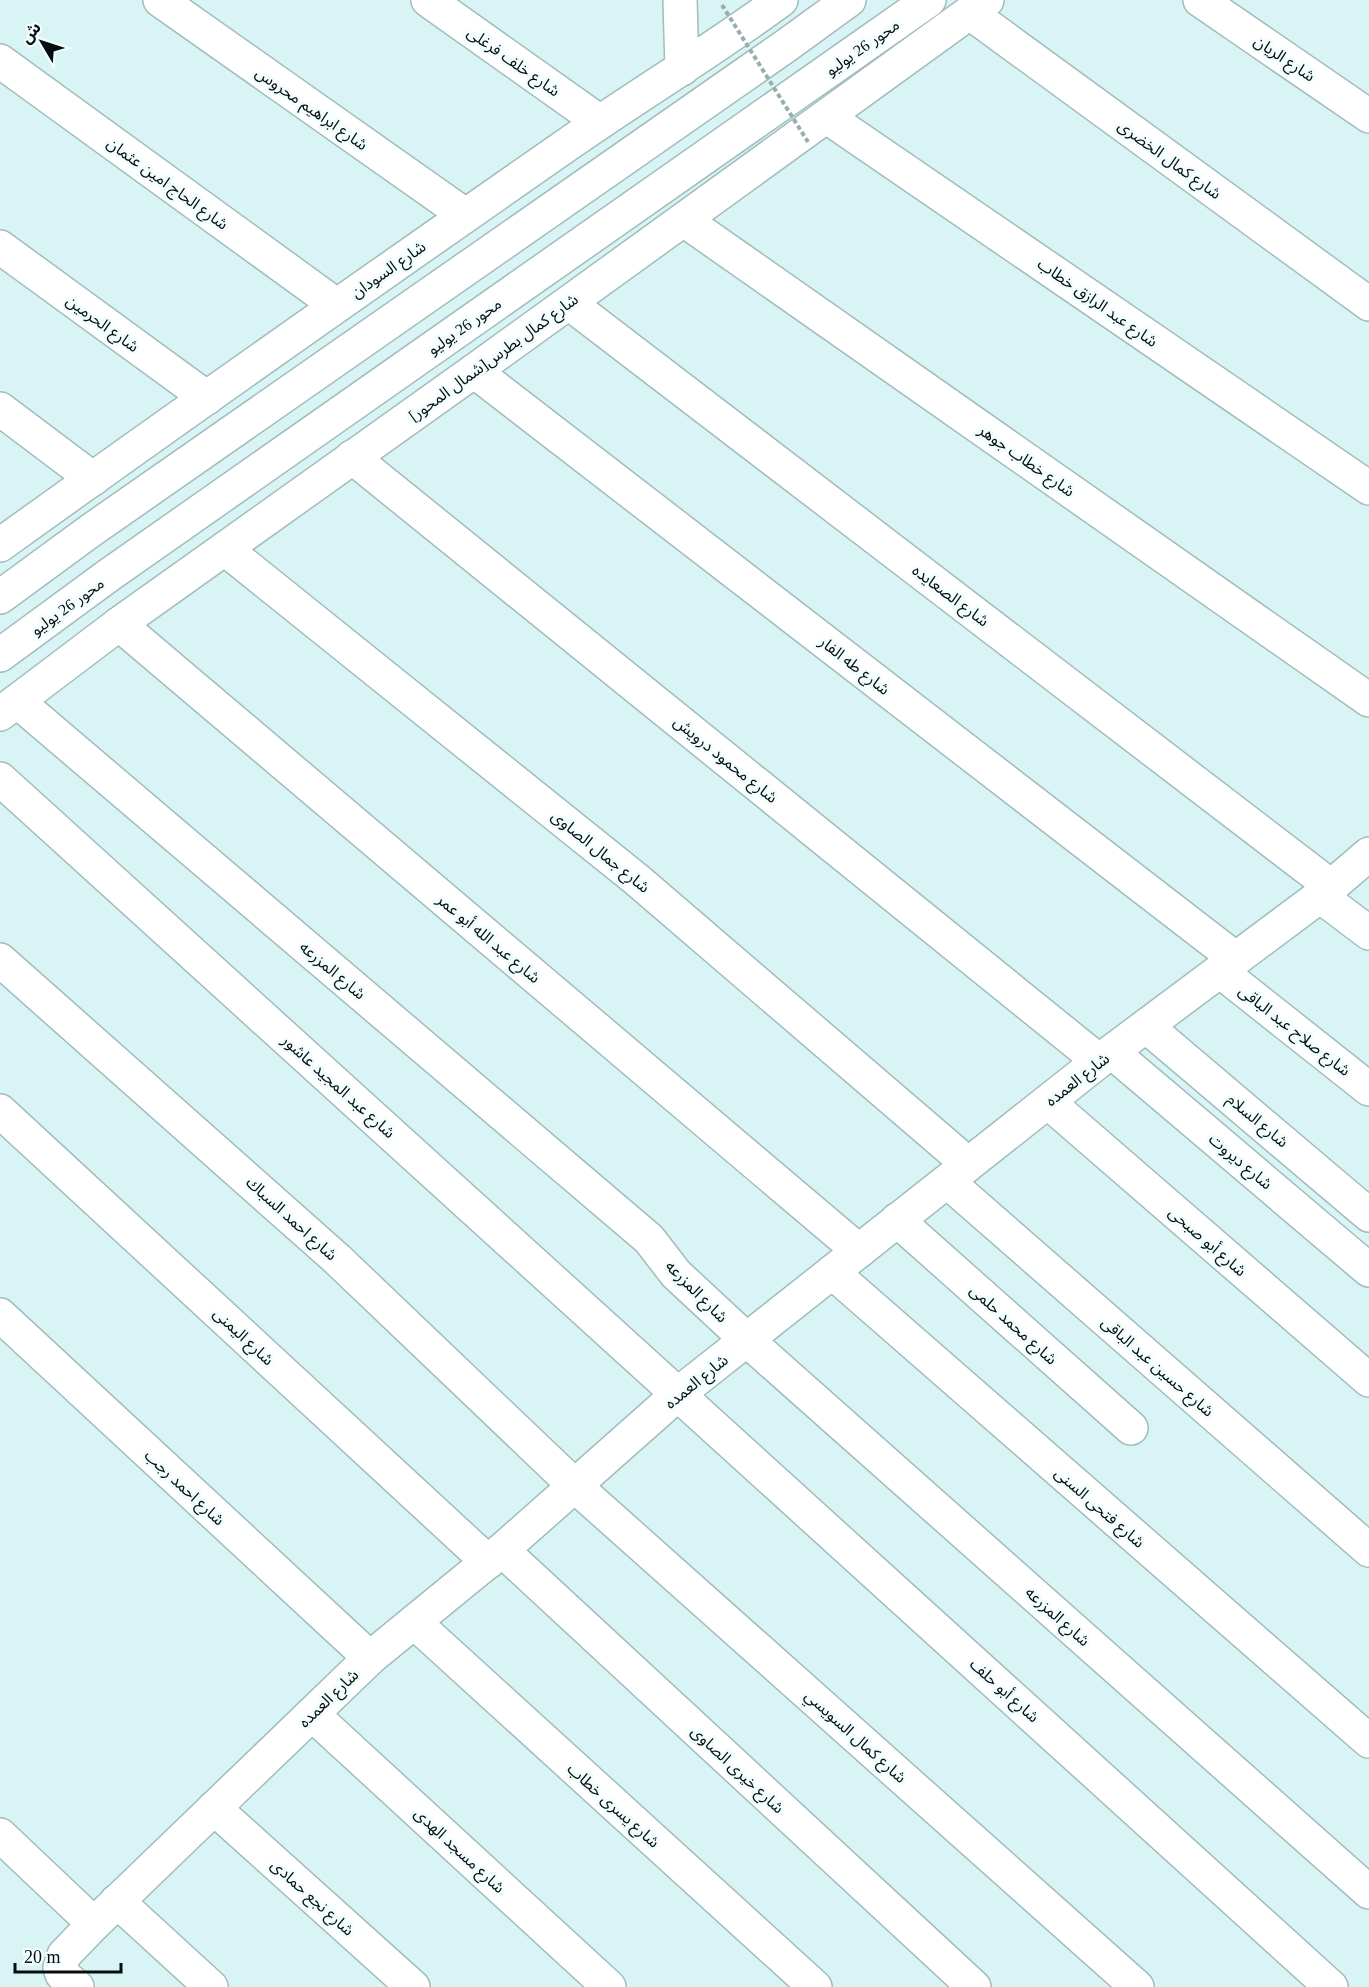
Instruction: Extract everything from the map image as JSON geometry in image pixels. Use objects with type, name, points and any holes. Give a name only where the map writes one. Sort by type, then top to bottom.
[{"type":"main road","name":"شارع ابراهيم محروس","points":[[160,0],[465,215]]},
{"type":"main road","name":"شارع خلف فرغلى","points":[[428,0],[600,122]]},
{"type":"main road","points":[[680,0],[682,69]]},
{"type":"main road","name":"شارع السودان","points":[[0,545],[336,305],[781,0]]},
{"type":"main road","points":[[0,597],[90,531],[849,0]]},
{"type":"main road","name":"محور 26 يوليو","points":[[0,655],[119,568],[930,0]]},
{"type":"main road","name":"شارع الريان","points":[[1200,0],[1369,116]]},
{"type":"main road","name":"شارع كمال بطرس[شمال المحور]","points":[[9,708],[119,624],[684,220],[817,129],[979,7]]},
{"type":"main road","name":"شارع كمال الخضرى","points":[[979,7],[1369,304]]},
{"type":"main road","name":"شارع الحاج امين عثمان","points":[[0,61],[336,305]]},
{"type":"main road","name":"شارع عبد الرازق خطاب","points":[[817,129],[1369,488]]},
{"type":"main road","name":"شارع خطاب جوهر","points":[[684,220],[1369,700]]},
{"type":"main road","name":"شارع الحرمين","points":[[0,247],[207,398]]},
{"type":"main road","name":"شارع الصعايده","points":[[569,303],[1326,891],[1369,933]]},
{"type":"main road","name":"شارع طه الفار","points":[[474,371],[1228,965]]},
{"type":"main road","points":[[0,409],[93,478]]},
{"type":"main road","name":"شارع محمود درويش","points":[[352,458],[1106,1056]]},
{"type":"main road","name":"شارع جمال الصاوى","points":[[225,549],[636,879],[958,1173]]},
{"type":"main road","name":"شارع عبد الله أبو عمر","points":[[119,624],[860,1251]]},
{"type":"main road","name":"شارع المزرعه","points":[[9,708],[649,1239],[676,1274],[747,1340],[1369,1892]]},
{"type":"main road","name":"شارع عبد المجيد عاشور","points":[[0,779],[678,1394]]},
{"type":"main road","name":"شارع العمده","points":[[76,1987],[62,1974],[60,1968],[64,1955],[369,1658],[495,1556],[678,1394],[1047,1102],[1326,891],[1369,854]]},
{"type":"main road","name":"شارع احمد السباك","points":[[0,960],[337,1259],[574,1486]]},
{"type":"main road","name":"شارع صلاح عبد الباقى","points":[[1228,965],[1369,1089]]},
{"type":"main road","name":"شارع السلام","points":[[1146,1026],[1369,1215]]},
{"type":"main road","name":"شارع ديروت","points":[[1106,1056],[1369,1270]]},
{"type":"main road","name":"شارع أبو صبحى","points":[[1047,1102],[1369,1380]]},
{"type":"main road","name":"شارع اليمنى","points":[[0,1111],[495,1556]]},
{"type":"main road","name":"شارع حسين عبد الباقى","points":[[958,1173],[1369,1550]]},
{"type":"main road","name":"شارع محمد حلمى","points":[[897,1220],[1131,1428]]},
{"type":"main road","name":"شارع فتحى السنى","points":[[832,1272],[1369,1741]]},
{"type":"main road","name":"شارع احمد رجب","points":[[0,1315],[369,1658]]},
{"type":"main road","name":"شارع أبو حلف","points":[[678,1394],[1331,1987]]},
{"type":"main road","name":"شارع كمال السويسي","points":[[574,1486],[1137,1987]]},
{"type":"main road","name":"شارع خيرى الصاوى","points":[[495,1556],[974,1987]]},
{"type":"main road","name":"شارع يسرى خطاب","points":[[414,1622],[815,1987]]},
{"type":"main road","name":"شارع مسجد الهدى","points":[[312,1714],[609,1987]]},
{"type":"main road","name":"شارع نجع حمادى","points":[[214,1808],[413,1987]]},
{"type":"main road","points":[[0,1835],[94,1924]]},
{"type":"main road","points":[[117,1901],[212,1987]]},
{"type":"path","points":[[722,4],[817,129]]}]
